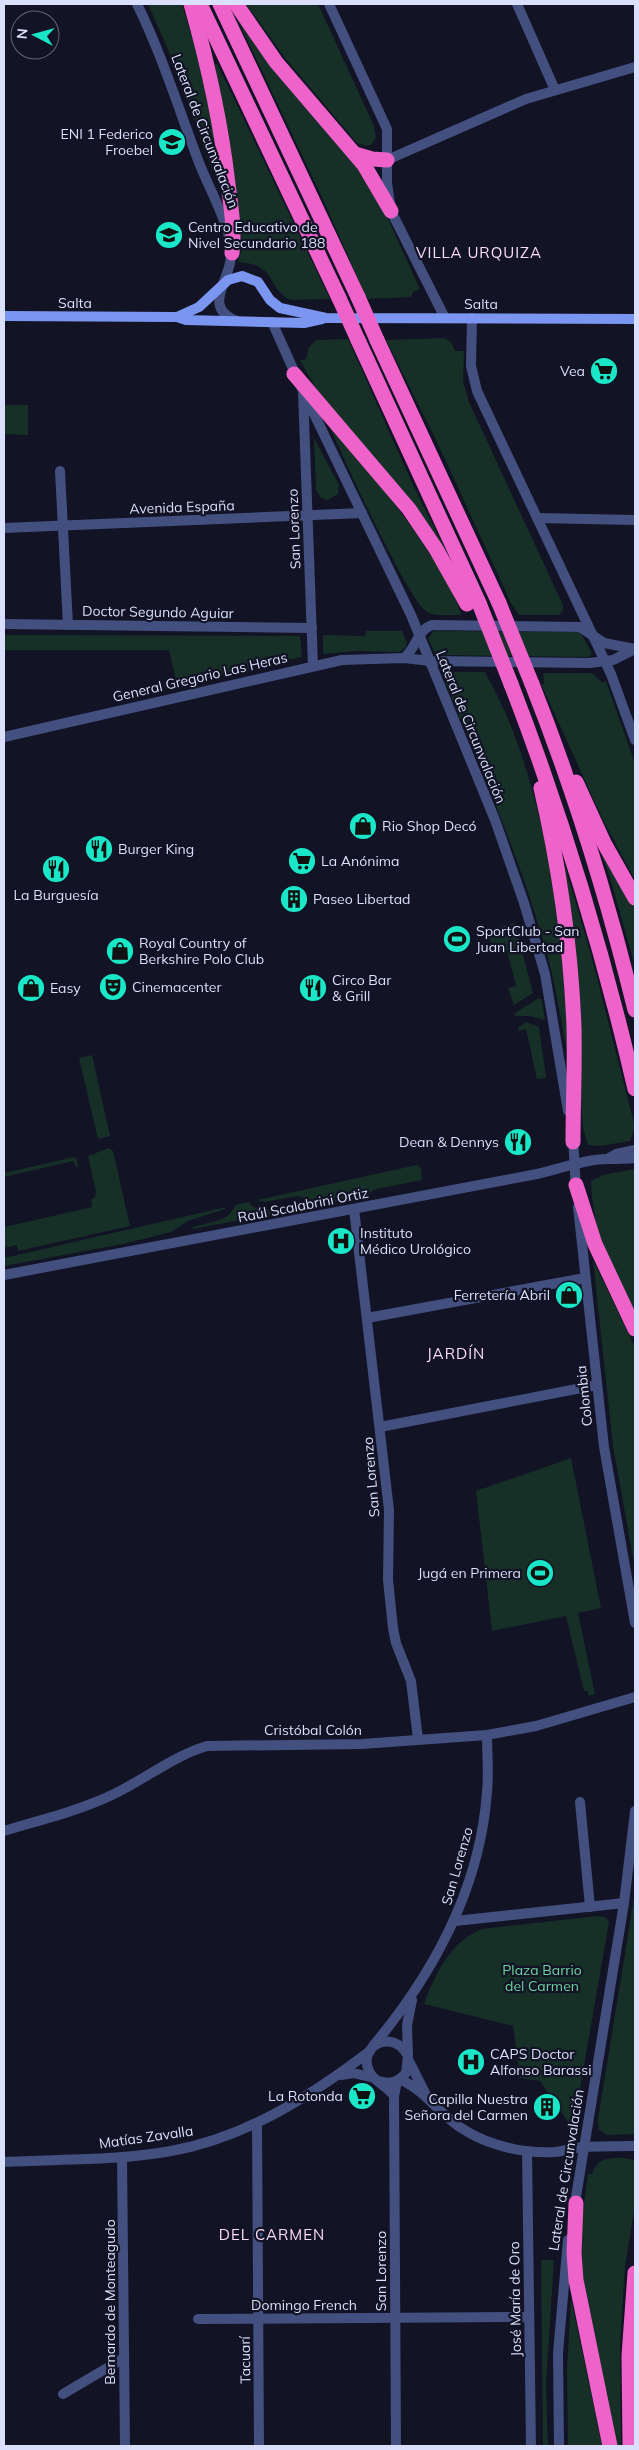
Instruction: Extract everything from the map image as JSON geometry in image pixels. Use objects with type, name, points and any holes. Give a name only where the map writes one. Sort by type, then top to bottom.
[{"type":"highway","points":[[191,4],[219,113],[232,215],[232,253]]},
{"type":"highway","points":[[200,4],[339,298],[473,604],[511,684],[584,893],[635,1089]]},
{"type":"highway","points":[[220,4],[499,603],[544,715],[600,883],[635,1010]]},
{"type":"highway","points":[[236,4],[276,62],[355,154],[391,211]]},
{"type":"highway","points":[[355,154],[372,159],[387,160]]},
{"type":"highway","points":[[294,374],[404,504],[473,604]]},
{"type":"highway","points":[[544,715],[604,843],[635,898]]},
{"type":"highway","points":[[529,731],[551,838],[570,970],[574,1028],[573,1142]]},
{"type":"highway","points":[[576,1185],[595,1244],[635,1329]]},
{"type":"highway","points":[[576,2203],[574,2253],[576,2280],[610,2446]]},
{"type":"highway","points":[[630,2446],[630,2346],[635,2273]]},
{"type":"main road","name":"Salta","points":[[177,317],[199,308],[233,278],[246,276],[258,282],[270,300],[280,308],[326,318],[635,319]]},
{"type":"main road","name":"Salta","points":[[4,316],[177,317],[186,320],[304,323],[326,318]]},
{"type":"street","name":"Lateral de Circunvalación","points":[[137,4],[167,69],[203,173],[224,220],[232,253]]},
{"type":"street","points":[[329,4],[386,129],[387,184],[391,211],[445,318]]},
{"type":"street","points":[[517,4],[555,90]]},
{"type":"street","points":[[387,160],[526,99],[635,67]]},
{"type":"street","points":[[232,253],[219,297],[221,308],[226,315],[238,321]]},
{"type":"street","points":[[472,318],[471,366],[474,384],[605,662],[635,740]]},
{"type":"street","name":"Lateral de Circunvalación","points":[[272,322],[302,391],[420,635],[495,820],[531,924],[550,999],[575,1165]]},
{"type":"street","name":"San Lorenzo","points":[[302,391],[313,666]]},
{"type":"street","points":[[60,471],[68,625]]},
{"type":"street","name":"Avenida España","points":[[4,528],[362,513]]},
{"type":"street","points":[[537,518],[635,520]]},
{"type":"street","name":"Doctor Segundo Aguiar","points":[[4,624],[312,628]]},
{"type":"street","name":"General Gregorio Las Heras","points":[[420,635],[425,628],[432,625],[580,627],[604,643],[635,649]]},
{"type":"street","points":[[404,658],[414,650],[420,635]]},
{"type":"street","name":"General Gregorio Las Heras","points":[[4,737],[313,666],[356,658],[404,658],[430,661],[605,662],[635,649]]},
{"type":"street","name":"Raúl Scalabrini Ortiz","points":[[4,1275],[537,1174],[607,1159],[616,1154],[635,1150]]},
{"type":"street","name":"Raúl Scalabrini Ortiz","points":[[607,1159],[617,1161],[635,1158]]},
{"type":"street","name":"Colombia","points":[[575,1165],[585,1278],[604,1447],[635,1623]]},
{"type":"street","name":"San Lorenzo","points":[[354,1209],[389,1510],[388,1580],[393,1628],[396,1643],[411,1682],[418,1739]]},
{"type":"street","points":[[367,1318],[585,1278]]},
{"type":"street","points":[[380,1427],[597,1385]]},
{"type":"street","name":"Cristóbal Colón","points":[[4,1831],[99,1801],[129,1787],[184,1755],[207,1746],[362,1744],[487,1734],[536,1726],[635,1698]]},
{"type":"street","name":"San Lorenzo","points":[[372,2049],[414,1994],[455,1921],[482,1832],[488,1791],[487,1734]]},
{"type":"street","points":[[580,1802],[590,1907]]},
{"type":"street","name":"Lateral de Circunvalación","points":[[558,2446],[557,2384],[560,2321],[569,2236],[576,2203],[624,1903],[635,1811]]},
{"type":"street","points":[[455,1921],[624,1903]]},
{"type":"street","name":"San Lorenzo","points":[[408,2058],[407,2025],[414,1994]]},
{"type":"street","points":[[394,2096],[368,2069],[372,2049],[390,2041],[401,2046],[427,2098]]},
{"type":"street","name":"Matías Zavalla","points":[[4,2162],[122,2157],[171,2151],[202,2144],[257,2122],[296,2102],[335,2077],[372,2049]]},
{"type":"street","points":[[377,2080],[385,2083],[398,2080],[406,2073],[408,2058]]},
{"type":"street","name":"Matías Zavalla","points":[[335,2077],[353,2073],[377,2080]]},
{"type":"street","points":[[398,2080],[427,2098],[451,2121],[465,2131],[483,2140],[527,2151],[557,2152],[584,2147],[630,2146]]},
{"type":"street","name":"San Lorenzo","points":[[396,2446],[394,2096],[398,2080]]},
{"type":"street","name":"Tacuarí","points":[[257,2122],[260,2446]]},
{"type":"street","name":"José María de Oro","points":[[527,2151],[531,2446]]},
{"type":"street","name":"Bernardo de Monteagudo","points":[[122,2157],[125,2446]]},
{"type":"street","name":"Domingo French","points":[[198,2319],[529,2317]]},
{"type":"street","points":[[63,2394],[124,2358]]},
{"type":"green space","points":[[148,4],[182,4],[200,64],[215,134],[221,190],[204,150],[183,84]]},
{"type":"green space","points":[[230,4],[338,139],[379,199],[420,289],[413,292],[411,297],[368,299],[366,297],[321,195]]},
{"type":"green space","points":[[246,4],[318,4],[374,126],[376,138],[371,145],[366,146],[357,143],[285,58]]},
{"type":"green space","points":[[215,64],[217,64],[228,86],[330,299],[291,300],[283,296],[266,272],[260,267],[238,262],[242,248],[240,227]]},
{"type":"green space","points":[[445,338],[452,343],[455,351],[464,351],[463,381],[469,402],[563,605],[563,611],[559,615],[519,615],[511,603],[437,442],[386,340]]},
{"type":"green space","points":[[348,339],[412,483],[452,563],[320,396],[300,360],[306,359],[309,347],[316,340]]},
{"type":"green space","points":[[4,405],[28,405],[28,435],[4,434]]},
{"type":"green space","points":[[329,426],[382,488],[418,536],[448,583],[461,615],[431,614],[418,602],[391,556]]},
{"type":"green space","points":[[314,438],[339,485],[338,494],[328,500],[321,498],[316,490]]},
{"type":"green space","points":[[366,631],[402,631],[407,642],[406,647],[400,652],[356,651],[323,654],[323,635],[365,636]]},
{"type":"green space","points":[[434,631],[580,632],[592,653],[589,657],[438,655],[435,654],[428,638]]},
{"type":"green space","points":[[4,635],[300,636],[302,657],[177,685],[169,650],[4,650]]},
{"type":"green space","points":[[455,672],[485,672],[507,716],[524,764],[538,814],[549,865],[557,918],[563,970],[570,1070],[554,983],[537,919],[500,816],[444,681]]},
{"type":"green space","points":[[543,673],[592,673],[603,683],[606,681],[635,764],[635,880],[603,820],[541,684],[544,684]]},
{"type":"green space","points":[[593,833],[635,904],[635,966],[609,874]]},
{"type":"green space","points":[[563,859],[592,958],[635,1127],[630,1141],[600,1146],[588,1145],[583,1128]]},
{"type":"green space","points":[[515,923],[533,993],[514,1005],[508,988],[516,986],[505,943],[491,943],[488,937],[496,935],[494,928]]},
{"type":"green space","points":[[539,998],[542,1000],[545,1020],[530,1016],[515,1016],[515,1013]]},
{"type":"green space","points":[[526,1022],[539,1027],[546,1078],[537,1079],[526,1029],[518,1031],[519,1027]]},
{"type":"green space","points":[[92,1055],[110,1136],[98,1139],[79,1058]]},
{"type":"green space","points":[[109,1148],[113,1151],[130,1226],[18,1251],[17,1245],[4,1248],[4,1227],[92,1207],[91,1200],[95,1197],[96,1192],[88,1156]]},
{"type":"green space","points":[[74,1157],[77,1159],[78,1168],[73,1161],[4,1177],[4,1173]]},
{"type":"green space","points":[[417,1165],[421,1168],[422,1180],[376,1189],[366,1195],[366,1198],[320,1204],[298,1196],[264,1202],[257,1200]]},
{"type":"green space","points":[[634,1169],[635,1319],[605,1253],[595,1219],[591,1181],[603,1175]]},
{"type":"green space","points":[[249,1202],[258,1209],[265,1210],[298,1205],[301,1209],[192,1229],[193,1227],[224,1218],[229,1215],[235,1205]]},
{"type":"green space","points":[[226,1207],[225,1209],[188,1221],[171,1232],[123,1244],[4,1266],[4,1258]]},
{"type":"green space","points":[[593,1260],[635,1347],[635,1569],[613,1446]]},
{"type":"green space","name":"Jugá en Primera","points":[[571,1458],[601,1608],[578,1613],[595,1694],[589,1696],[587,1691],[584,1691],[566,1616],[492,1631],[476,1491]]},
{"type":"green space","points":[[635,1892],[635,2134],[607,2135],[599,2130],[598,2119]]},
{"type":"green space","name":"Plaza Barrio del Carmen","points":[[597,1916],[605,1917],[609,1922],[573,2129],[540,2081],[520,2078],[513,2026],[424,2004],[439,1970],[453,1950],[471,1934],[482,1929]]},
{"type":"green space","points":[[624,2158],[635,2160],[635,2205],[625,2266],[620,2344],[621,2446],[615,2446],[581,2276],[582,2219],[588,2174],[592,2174],[597,2165],[604,2160]]},
{"type":"green space","points":[[541,2260],[554,2260],[546,2384],[548,2446],[543,2446]]},
{"type":"green space","points":[[571,2298],[602,2446],[568,2446],[567,2369]]},
{"type":"place","name":"ENI 1 Federico Froebel","points":[[172,142]]},
{"type":"place","name":"Centro Educativo de Nivel Secundario 188","points":[[169,235]]},
{"type":"place","name":"Vea","points":[[604,371]]},
{"type":"place","name":"Rio Shop Decó","points":[[363,826]]},
{"type":"place","name":"Burger King","points":[[99,849]]},
{"type":"place","name":"La Anónima","points":[[302,861]]},
{"type":"place","name":"La Burguesía","points":[[56,869]]},
{"type":"place","name":"Paseo Libertad","points":[[294,899]]},
{"type":"place","name":"SportClub - San Juan Libertad","points":[[457,939]]},
{"type":"place","name":"Royal Country of Berkshire Polo Club","points":[[120,951]]},
{"type":"place","name":"Cinemacenter","points":[[113,987]]},
{"type":"place","name":"Easy","points":[[31,988]]},
{"type":"place","name":"Circo Bar & Grill","points":[[313,988]]},
{"type":"place","name":"Dean & Dennys","points":[[518,1142]]},
{"type":"place","name":"Instituto Médico Urológico","points":[[341,1241]]},
{"type":"place","name":"Ferretería Abril","points":[[569,1295]]},
{"type":"place","name":"Jugá en Primera","points":[[540,1573]]},
{"type":"place","name":"CAPS Doctor Alfonso Barassi","points":[[471,2062]]},
{"type":"place","name":"La Rotonda","points":[[362,2096]]},
{"type":"place","name":"Capilla Nuestra Señora del Carmen","points":[[547,2107]]},
{"type":"district","name":"VILLA URQUIZA","points":[[479,253]]},
{"type":"district","name":"JARDÍN","points":[[456,1354]]},
{"type":"district","name":"DEL CARMEN","points":[[272,2235]]}]
